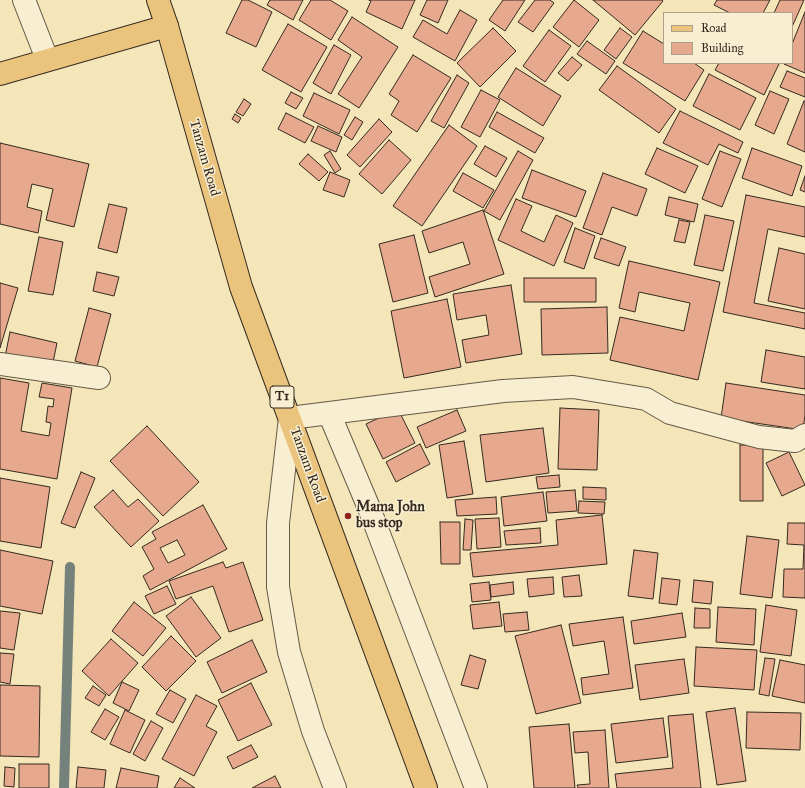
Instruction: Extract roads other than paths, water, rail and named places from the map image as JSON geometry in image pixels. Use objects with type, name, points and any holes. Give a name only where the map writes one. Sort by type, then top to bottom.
[{"type":"main road","name":"Tanzam Road","points":[[158,0],[167,26],[241,287],[426,788]]},
{"type":"main road","points":[[0,74],[167,26]]},
{"type":"street","points":[[24,0],[47,60]]},
{"type":"street","points":[[0,364],[99,378]]},
{"type":"street","points":[[335,788],[313,731],[289,652],[278,587],[278,523],[290,418],[504,392],[573,387],[646,399],[670,413],[759,437],[795,441],[805,436]]},
{"type":"street","points":[[328,413],[369,508],[476,788]]},
{"type":"waterway","points":[[64,788],[70,567]]},
{"type":"place","name":"Mama John bus stop","points":[[348,516]]}]
